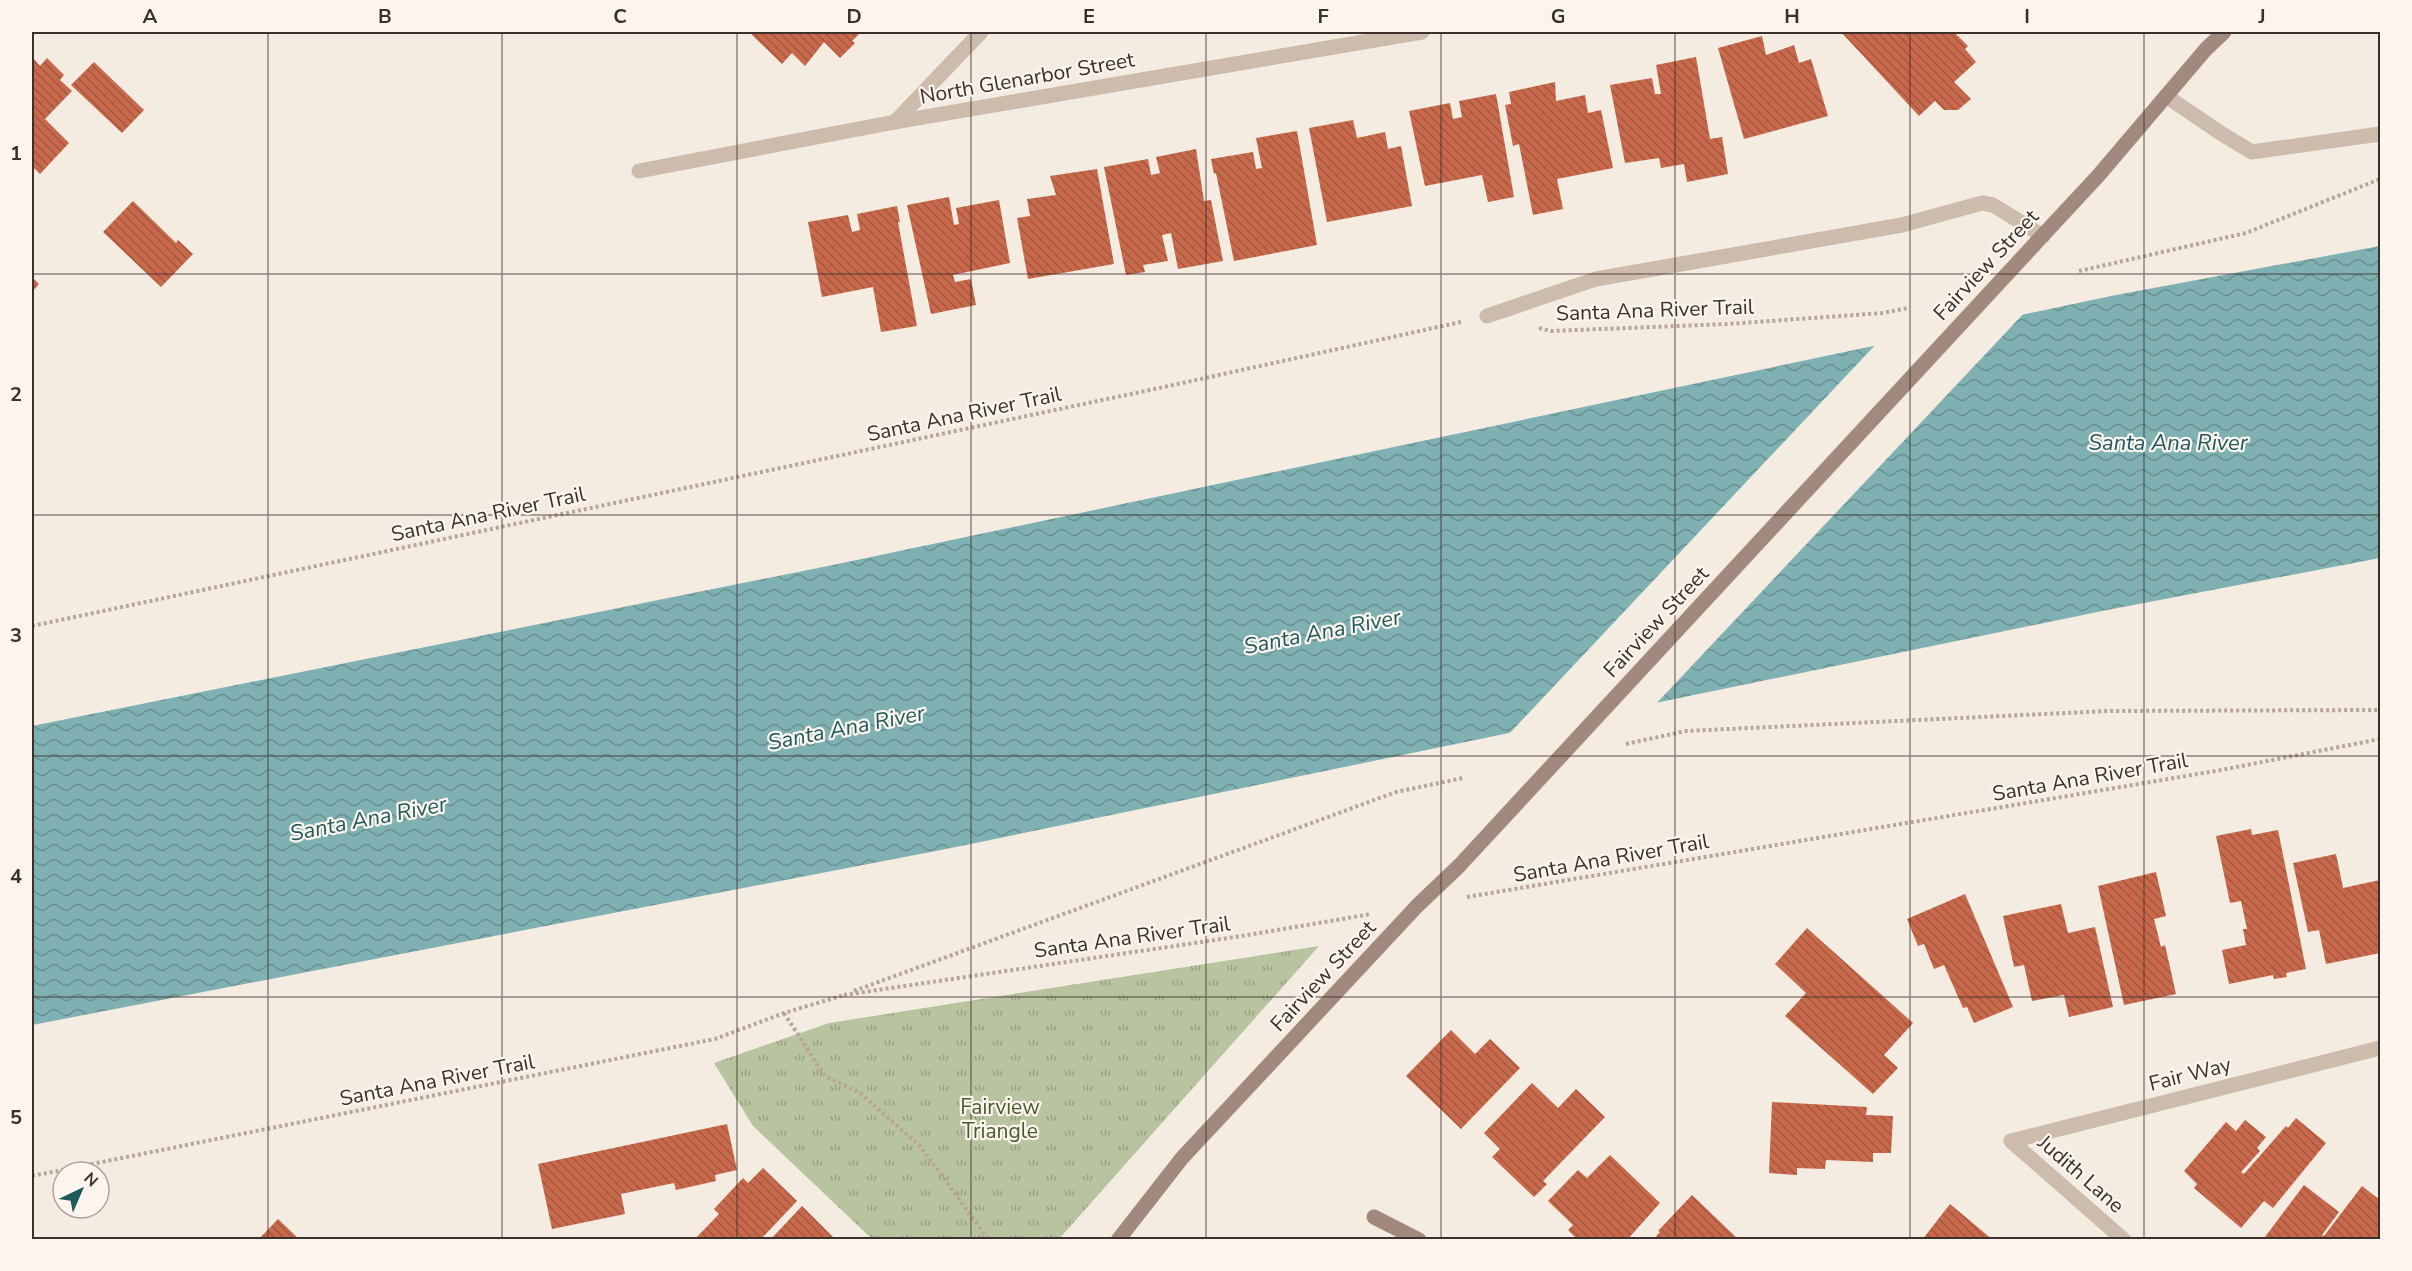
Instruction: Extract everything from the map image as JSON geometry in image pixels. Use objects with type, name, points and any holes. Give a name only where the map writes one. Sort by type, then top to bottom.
[{"type":"main road","name":"Fairview Street","points":[[1118,1239],[1182,1158],[1417,906],[1459,866],[2038,241],[2098,176],[2206,49],[2224,32]]},
{"type":"main road","points":[[1374,1216],[1419,1239]]},
{"type":"street","points":[[895,122],[981,32]]},
{"type":"street","name":"North Glenarbor Street","points":[[639,171],[895,122],[1422,32]]},
{"type":"street","points":[[2166,96],[2252,152],[2380,134]]},
{"type":"street","points":[[1486,316],[1596,279],[1902,225],[1982,203],[1993,205],[2038,241]]},
{"type":"street","name":"Fair Way","points":[[2010,1141],[2380,1048]]},
{"type":"street","name":"Judith Lane","points":[[2010,1141],[2124,1239]]},
{"type":"path","points":[[2079,271],[2246,233],[2380,179]]},
{"type":"path","name":"Santa Ana River Trail","points":[[1530,326],[1551,331],[1728,324],[1883,313],[1908,308]]},
{"type":"path","name":"Santa Ana River Trail","points":[[32,626],[1164,387],[1486,316]]},
{"type":"path","points":[[1626,744],[1686,731],[2095,712],[2380,710]]},
{"type":"path","name":"Santa Ana River Trail","points":[[1464,898],[2216,771],[2380,739]]},
{"type":"path","name":"Santa Ana River Trail","points":[[32,1176],[715,1039],[784,1013],[844,995],[1396,792],[1463,778]]},
{"type":"path","name":"Santa Ana River Trail","points":[[844,995],[1242,936],[1417,906]]},
{"type":"path","points":[[784,1013],[825,1076],[860,1093],[920,1146],[989,1239]]},
{"type":"green space","name":"Fairview Triangle","points":[[1319,946],[1059,1239],[872,1239],[753,1126],[714,1063],[829,1023]]},
{"type":"water","name":"Santa Ana River","points":[[2380,246],[2380,558],[2102,611],[946,849],[32,1025],[32,726],[833,565],[2111,296]]},
{"type":"pier","points":[[2027,310],[1654,706],[1506,737],[1878,342]]},
{"type":"building","points":[[749,32],[861,32],[852,41],[855,43],[840,58],[824,42],[805,66],[792,53],[782,64]]},
{"type":"building","points":[[1841,32],[1954,32],[1968,46],[1965,49],[1976,62],[1954,82],[1971,99],[1958,110],[1944,110],[1935,101],[1919,116]]},
{"type":"building","points":[[1762,36],[1766,55],[1794,45],[1799,63],[1811,59],[1828,116],[1744,139],[1718,48]]},
{"type":"building","points":[[32,57],[40,66],[47,58],[64,75],[60,80],[72,91],[45,119],[69,143],[40,174],[32,166]]},
{"type":"building","points":[[1696,57],[1710,139],[1722,137],[1728,174],[1687,182],[1684,164],[1661,168],[1659,158],[1625,163],[1610,85],[1652,78],[1655,94],[1661,94],[1656,65]]},
{"type":"building","points":[[94,62],[144,110],[122,133],[71,85]]},
{"type":"building","points":[[1555,82],[1556,101],[1585,95],[1588,113],[1601,110],[1613,168],[1557,179],[1563,209],[1533,215],[1519,144],[1513,146],[1505,105],[1511,104],[1509,92]]},
{"type":"building","points":[[1496,94],[1514,197],[1488,202],[1482,175],[1425,186],[1409,111],[1450,103],[1453,119],[1462,117],[1459,101]]},
{"type":"building","points":[[1353,120],[1357,138],[1385,132],[1388,149],[1401,146],[1412,206],[1327,222],[1309,128]]},
{"type":"building","points":[[1297,131],[1317,245],[1234,261],[1211,159],[1253,152],[1256,169],[1262,168],[1256,138]]},
{"type":"building","points":[[1196,149],[1204,201],[1211,200],[1223,261],[1178,269],[1171,233],[1162,235],[1168,261],[1143,265],[1145,272],[1126,275],[1104,167],[1148,159],[1151,175],[1160,173],[1156,157]]},
{"type":"building","points":[[1097,169],[1114,264],[1028,279],[1017,218],[1030,216],[1027,199],[1056,195],[1050,176]]},
{"type":"building","points":[[949,197],[954,225],[959,224],[956,208],[999,200],[1010,263],[953,275],[955,282],[971,279],[976,305],[931,314],[907,205]]},
{"type":"building","points":[[133,201],[176,243],[178,240],[193,254],[161,287],[103,232]]},
{"type":"building","points":[[897,206],[917,326],[881,332],[873,287],[822,297],[808,222],[848,215],[852,232],[860,230],[857,214]]},
{"type":"building","points":[[32,277],[39,284],[32,292]]},
{"type":"building","points":[[2251,829],[2252,835],[2278,830],[2306,969],[2286,973],[2287,977],[2274,979],[2273,975],[2229,984],[2222,950],[2246,945],[2243,929],[2247,929],[2241,901],[2230,903],[2216,836]]},
{"type":"building","points":[[2336,854],[2343,888],[2380,880],[2380,953],[2326,964],[2319,930],[2308,932],[2293,863]]},
{"type":"building","points":[[2156,872],[2166,916],[2154,919],[2161,947],[2165,945],[2176,994],[2124,1005],[2098,886]]},
{"type":"building","points":[[1965,894],[2013,1007],[1974,1023],[1967,1007],[1963,1008],[1944,965],[1934,969],[1924,944],[1918,946],[1907,919]]},
{"type":"building","points":[[2061,904],[2068,933],[2095,927],[2113,1007],[2069,1017],[2064,995],[2032,1001],[2024,965],[2014,967],[2003,916]]},
{"type":"building","points":[[1807,928],[1913,1023],[1884,1055],[1898,1068],[1873,1094],[1785,1016],[1806,993],[1775,964]]},
{"type":"building","points":[[1451,1030],[1475,1054],[1490,1039],[1520,1068],[1461,1129],[1406,1076]]},
{"type":"building","points":[[1532,1083],[1558,1108],[1576,1089],[1605,1117],[1543,1181],[1547,1184],[1534,1197],[1492,1157],[1500,1149],[1484,1133]]},
{"type":"building","points":[[1772,1102],[1867,1107],[1866,1115],[1893,1116],[1891,1153],[1873,1153],[1873,1162],[1826,1160],[1825,1169],[1797,1168],[1797,1175],[1769,1173]]},
{"type":"building","points":[[2296,1118],[2326,1143],[2273,1208],[2264,1201],[2241,1228],[2194,1188],[2197,1184],[2184,1171],[2226,1122],[2236,1131],[2245,1120],[2266,1137],[2257,1148],[2260,1151],[2241,1172],[2244,1174],[2286,1126],[2288,1128]]},
{"type":"building","points":[[727,1124],[737,1170],[715,1175],[716,1181],[676,1190],[674,1183],[621,1194],[625,1214],[552,1229],[538,1164]]},
{"type":"building","points":[[1610,1155],[1660,1203],[1627,1240],[1578,1240],[1568,1230],[1573,1225],[1548,1201],[1578,1170],[1587,1178]]},
{"type":"building","points":[[763,1168],[797,1201],[760,1240],[694,1240],[719,1214],[714,1209],[743,1178],[748,1183]]},
{"type":"building","points":[[2304,1185],[2339,1212],[2322,1235],[2324,1236],[2362,1186],[2380,1200],[2380,1234],[2377,1240],[2267,1240],[2265,1237]]},
{"type":"building","points":[[1692,1195],[1739,1240],[1653,1240],[1660,1232],[1658,1231]]},
{"type":"building","points":[[1950,1204],[1993,1240],[1922,1240]]},
{"type":"building","points":[[802,1206],[836,1240],[770,1240]]},
{"type":"building","points":[[278,1219],[300,1240],[258,1240]]}]
